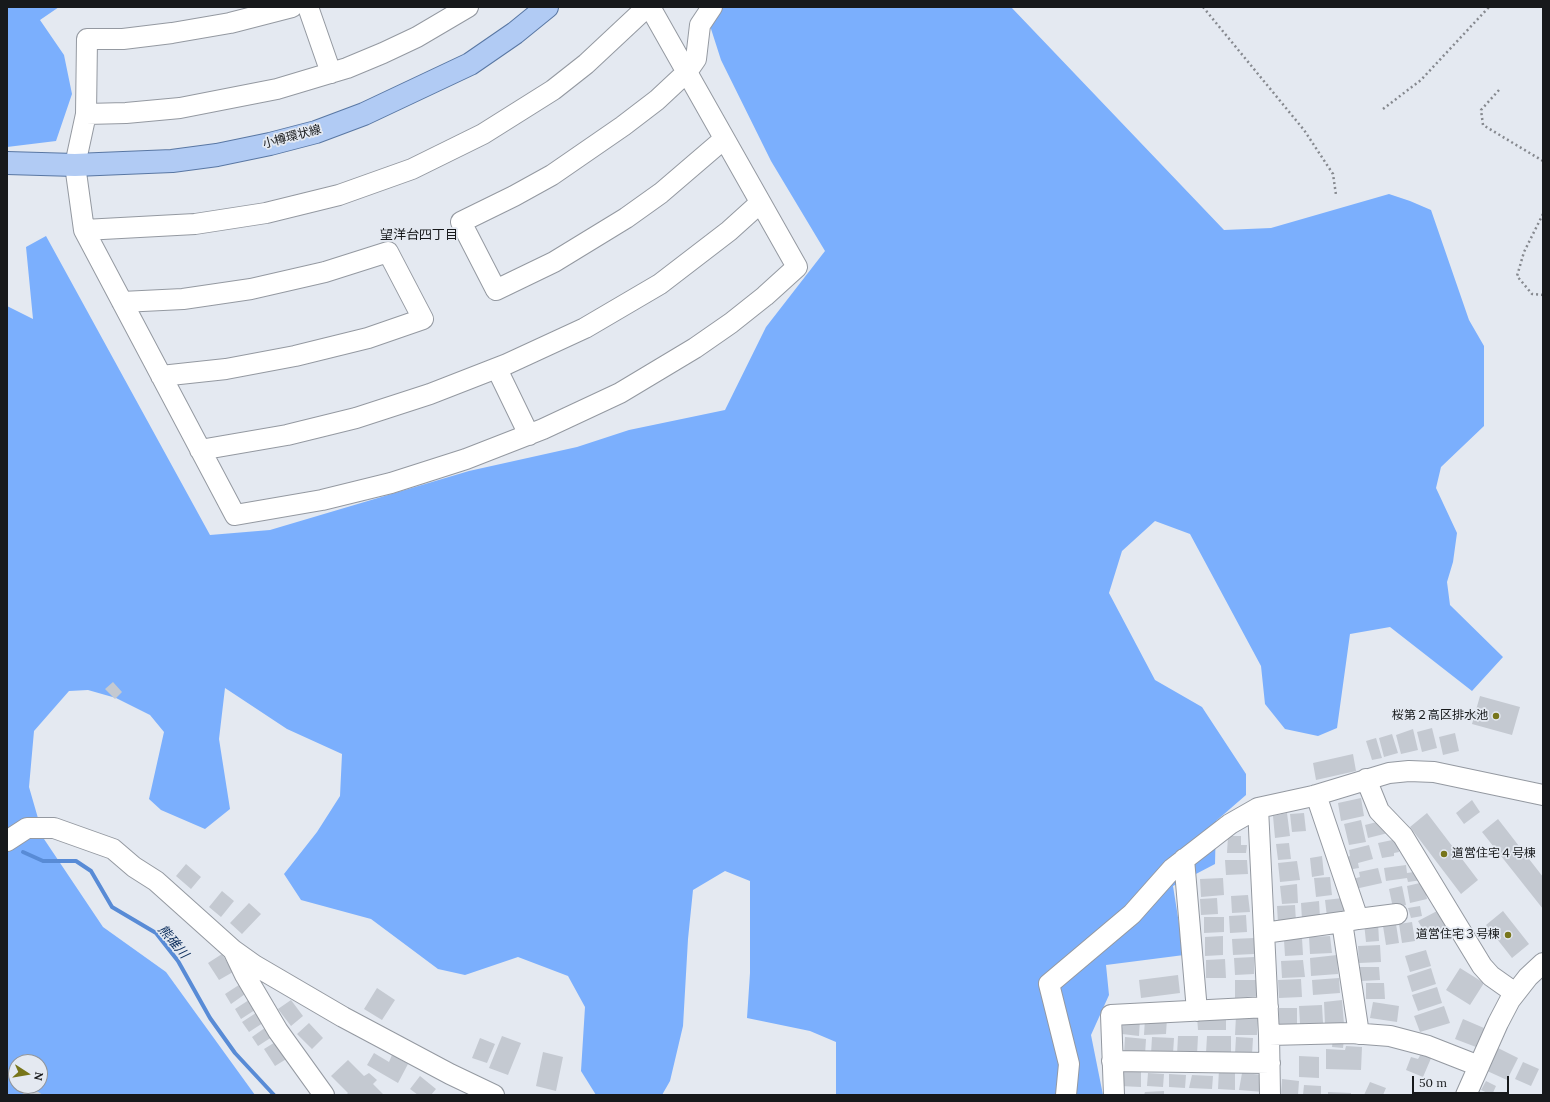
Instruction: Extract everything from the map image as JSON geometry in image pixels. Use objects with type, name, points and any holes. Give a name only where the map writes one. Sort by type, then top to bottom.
[{"type":"main road","name":"小樽環状線","points":[[8,162],[75,165],[172,161],[217,155],[270,144],[316,132],[364,114],[470,64],[515,33],[547,7]]},
{"type":"street","points":[[292,7],[230,23],[186,31],[146,37],[87,39],[86,114],[75,165],[84,230],[235,515],[322,500],[391,483],[466,459],[529,435],[620,392],[683,356],[731,324],[797,267],[650,7]]},
{"type":"street","points":[[308,7],[331,73]]},
{"type":"street","points":[[86,114],[151,111],[210,103],[277,89],[331,73],[403,44],[468,7]]},
{"type":"street","points":[[84,230],[195,224],[266,213],[339,195],[412,169],[483,134],[553,90],[591,59],[647,7]]},
{"type":"street","points":[[712,7],[700,25],[696,59],[687,72],[657,100],[588,152],[514,196],[461,222],[496,290],[554,262],[626,218],[666,189],[724,139]]},
{"type":"street","points":[[200,450],[286,435],[356,418],[430,394],[497,369],[585,328],[660,284],[729,232],[760,203]]},
{"type":"street","points":[[122,302],[183,299],[251,289],[324,272],[388,252],[423,319],[368,338],[295,356],[226,369],[161,376]]},
{"type":"street","points":[[497,369],[529,435]]},
{"type":"street","points":[[1066,1095],[1069,1064],[1049,984],[1132,914],[1172,869],[1230,824],[1258,808],[1316,795],[1389,773],[1409,771],[1434,772],[1543,795]]},
{"type":"street","points":[[1366,779],[1379,811],[1403,836],[1482,966],[1491,976],[1516,993]]},
{"type":"street","points":[[1316,795],[1350,920],[1359,1034]]},
{"type":"street","points":[[1258,808],[1268,1008],[1270,1095]]},
{"type":"street","points":[[7,841],[27,828],[54,828],[113,849],[134,867],[156,881],[233,950],[254,965],[343,1017],[450,1074],[494,1095]]},
{"type":"street","points":[[1184,859],[1197,1011]]},
{"type":"street","points":[[1264,933],[1397,914]]},
{"type":"street","points":[[233,950],[245,975],[278,1031],[324,1095]]},
{"type":"street","points":[[1466,1095],[1498,1023],[1516,993],[1528,977],[1543,963]]},
{"type":"street","points":[[1114,1095],[1111,1015],[1268,1008]]},
{"type":"street","points":[[1269,1035],[1359,1034],[1390,1036],[1409,1040],[1479,1066]]},
{"type":"street","points":[[1112,1061],[1270,1063]]},
{"type":"path","points":[[1203,7],[1304,130],[1333,174],[1336,195]]},
{"type":"path","points":[[1384,109],[1421,80],[1489,7]]},
{"type":"path","points":[[1499,90],[1481,110],[1483,126],[1543,161]]},
{"type":"path","points":[[1543,214],[1524,252],[1517,276],[1532,294],[1543,295]]},
{"type":"shaded area","points":[[7,7],[59,7],[40,20],[64,55],[72,94],[56,141],[7,147]]},
{"type":"shaded area","points":[[704,7],[1011,7],[1224,230],[1271,228],[1389,194],[1431,210],[1469,320],[1484,346],[1484,426],[1441,467],[1436,488],[1457,533],[1453,562],[1447,582],[1450,605],[1503,657],[1472,691],[1390,627],[1350,634],[1337,728],[1318,736],[1285,729],[1265,704],[1261,666],[1190,534],[1155,521],[1122,551],[1109,593],[1155,680],[1202,707],[1246,774],[1246,795],[1216,821],[1215,864],[1173,886],[1184,955],[1106,965],[1109,995],[1091,1035],[1103,1095],[836,1095],[836,1042],[810,1031],[747,1018],[750,973],[750,881],[725,871],[693,890],[688,939],[683,1026],[670,1081],[662,1095],[596,1095],[581,1071],[585,1007],[568,976],[518,957],[465,975],[438,969],[371,919],[301,900],[284,874],[317,832],[340,796],[342,754],[287,729],[225,688],[219,739],[230,809],[205,829],[161,810],[149,799],[164,732],[150,715],[116,698],[88,690],[69,691],[34,731],[29,787],[44,839],[103,927],[166,972],[255,1095],[7,1095],[7,306],[33,319],[26,247],[46,236],[210,535],[270,530],[469,471],[577,447],[629,430],[725,410],[766,327],[825,251],[771,161],[721,60]]},
{"type":"building","points":[[113,682],[122,692],[115,699],[105,689]]},
{"type":"building","name":"桜第２高区排水池","points":[[1480,696],[1520,707],[1512,735],[1472,724]]},
{"type":"building","points":[[1432,728],[1437,748],[1422,752],[1417,732]]},
{"type":"building","points":[[1413,729],[1418,750],[1401,754],[1396,735]]},
{"type":"building","points":[[1455,733],[1459,751],[1443,755],[1439,737]]},
{"type":"building","points":[[1392,734],[1398,753],[1384,757],[1379,738]]},
{"type":"building","points":[[1376,738],[1382,758],[1372,760],[1366,741]]},
{"type":"building","points":[[1353,754],[1356,771],[1316,780],[1313,763]]},
{"type":"building","points":[[1361,798],[1364,816],[1341,821],[1338,803]]},
{"type":"building","points":[[1472,800],[1480,812],[1464,824],[1456,813]]},
{"type":"building","points":[[1287,813],[1290,836],[1275,838],[1273,816]]},
{"type":"building","points":[[1304,813],[1306,831],[1292,832],[1290,814]]},
{"type":"building","name":"道営住宅４号棟","points":[[1427,813],[1478,880],[1461,894],[1410,827]]},
{"type":"building","points":[[1498,819],[1543,877],[1543,909],[1482,832]]},
{"type":"building","points":[[1361,820],[1366,842],[1349,845],[1344,824]]},
{"type":"building","points":[[1381,821],[1388,833],[1368,838],[1365,825]]},
{"type":"building","points":[[1228,836],[1241,836],[1241,845],[1247,845],[1246,853],[1227,853]]},
{"type":"building","points":[[1397,839],[1399,852],[1394,853],[1394,856],[1382,858],[1378,843]]},
{"type":"building","points":[[1289,843],[1291,859],[1278,860],[1276,844]]},
{"type":"building","points":[[1369,845],[1373,859],[1358,863],[1359,868],[1347,870],[1344,858],[1350,856],[1349,850]]},
{"type":"building","points":[[1322,856],[1324,875],[1312,877],[1310,858]]},
{"type":"building","points":[[1225,860],[1247,860],[1248,874],[1226,875]]},
{"type":"building","points":[[1297,861],[1300,880],[1280,882],[1278,863]]},
{"type":"building","points":[[186,864],[201,877],[191,889],[176,876]]},
{"type":"building","points":[[1406,865],[1407,873],[1421,871],[1422,880],[1408,882],[1407,878],[1386,881],[1384,868]]},
{"type":"building","points":[[1378,868],[1382,883],[1355,889],[1353,879],[1360,877],[1359,872]]},
{"type":"building","points":[[1330,877],[1332,895],[1316,897],[1314,878]]},
{"type":"building","points":[[1223,878],[1224,895],[1201,897],[1200,879]]},
{"type":"building","points":[[1424,882],[1427,899],[1410,903],[1407,886]]},
{"type":"building","points":[[1297,884],[1298,903],[1282,904],[1280,886]]},
{"type":"building","points":[[1402,886],[1406,905],[1393,908],[1389,889]]},
{"type":"building","points":[[222,891],[234,901],[221,917],[209,907]]},
{"type":"building","points":[[1248,895],[1250,912],[1232,913],[1231,896]]},
{"type":"building","points":[[1217,898],[1218,914],[1201,915],[1200,899]]},
{"type":"building","points":[[1343,898],[1346,914],[1327,917],[1325,900]]},
{"type":"building","points":[[1319,901],[1320,918],[1302,920],[1301,903]]},
{"type":"building","points":[[249,903],[261,914],[242,934],[230,923]]},
{"type":"building","points":[[1295,905],[1296,922],[1278,923],[1277,906]]},
{"type":"building","points":[[1420,906],[1422,916],[1411,918],[1408,908]]},
{"type":"building","points":[[1439,910],[1448,926],[1427,937],[1418,921]]},
{"type":"building","name":"道営住宅３号棟","points":[[1503,911],[1529,944],[1512,958],[1486,925]]},
{"type":"building","points":[[1246,915],[1247,932],[1230,933],[1229,916]]},
{"type":"building","points":[[1204,917],[1224,917],[1224,932],[1204,933]]},
{"type":"building","points":[[1378,922],[1379,941],[1366,942],[1364,923]]},
{"type":"building","points":[[1412,922],[1415,941],[1402,943],[1399,924]]},
{"type":"building","points":[[1396,924],[1399,943],[1386,945],[1383,926]]},
{"type":"building","points":[[1223,936],[1223,955],[1205,956],[1205,937]]},
{"type":"building","points":[[1330,936],[1332,953],[1310,954],[1309,937]]},
{"type":"building","points":[[1254,938],[1254,954],[1233,955],[1232,939]]},
{"type":"building","points":[[1302,938],[1303,955],[1285,956],[1284,940]]},
{"type":"building","points":[[1380,945],[1381,962],[1359,963],[1358,946]]},
{"type":"building","points":[[1426,950],[1431,966],[1410,972],[1405,956]]},
{"type":"building","points":[[222,954],[233,972],[219,980],[208,963]]},
{"type":"building","points":[[1337,955],[1338,974],[1311,976],[1310,958]]},
{"type":"building","points":[[1254,957],[1254,974],[1235,975],[1234,958]]},
{"type":"building","points":[[1225,959],[1226,978],[1206,978],[1206,960]]},
{"type":"building","points":[[1303,960],[1305,977],[1282,978],[1281,961]]},
{"type":"building","points":[[1360,967],[1379,967],[1380,980],[1361,981]]},
{"type":"building","points":[[1431,968],[1436,984],[1412,992],[1407,976]]},
{"type":"building","points":[[1460,968],[1484,983],[1470,1005],[1446,990]]},
{"type":"building","points":[[1178,975],[1180,993],[1141,998],[1139,980]]},
{"type":"building","points":[[1339,978],[1340,993],[1313,995],[1312,980]]},
{"type":"building","points":[[1301,979],[1302,997],[1279,998],[1278,980]]},
{"type":"building","points":[[1235,980],[1258,980],[1258,996],[1235,998]]},
{"type":"building","points":[[242,983],[248,992],[231,1004],[225,994]]},
{"type":"building","points":[[1366,983],[1384,983],[1385,999],[1366,999]]},
{"type":"building","points":[[1437,987],[1442,1003],[1418,1011],[1412,995]]},
{"type":"building","points":[[377,988],[395,1000],[382,1020],[364,1009]]},
{"type":"building","points":[[252,998],[258,1008],[241,1019],[235,1009]]},
{"type":"building","points":[[291,1000],[303,1016],[291,1026],[278,1009]]},
{"type":"building","points":[[1342,1000],[1344,1024],[1325,1025],[1324,1002]]},
{"type":"building","points":[[1373,1002],[1399,1006],[1397,1022],[1370,1018]]},
{"type":"building","points":[[1322,1005],[1323,1023],[1300,1024],[1299,1006]]},
{"type":"building","points":[[1444,1006],[1450,1023],[1420,1032],[1414,1016]]},
{"type":"building","points":[[1279,1008],[1297,1008],[1297,1026],[1279,1026]]},
{"type":"building","points":[[259,1011],[266,1021],[249,1032],[242,1022]]},
{"type":"building","points":[[1197,1016],[1226,1016],[1226,1030],[1198,1030]]},
{"type":"building","points":[[1236,1016],[1258,1017],[1257,1035],[1235,1035]]},
{"type":"building","points":[[1123,1018],[1140,1019],[1139,1036],[1122,1034]]},
{"type":"building","points":[[1145,1018],[1167,1018],[1166,1034],[1144,1035]]},
{"type":"building","points":[[1463,1019],[1484,1028],[1476,1047],[1455,1039]]},
{"type":"building","points":[[309,1023],[323,1038],[312,1049],[297,1034]]},
{"type":"building","points":[[269,1025],[275,1035],[258,1046],[252,1037]]},
{"type":"building","points":[[502,1036],[521,1043],[508,1075],[489,1068]]},
{"type":"building","points":[[1178,1036],[1198,1036],[1197,1055],[1177,1055]]},
{"type":"building","points":[[1207,1036],[1231,1036],[1231,1053],[1206,1053]]},
{"type":"building","points":[[1125,1037],[1146,1039],[1145,1055],[1124,1054]]},
{"type":"building","points":[[1152,1037],[1174,1038],[1173,1054],[1151,1054]]},
{"type":"building","points":[[1236,1037],[1253,1038],[1252,1055],[1235,1054]]},
{"type":"building","points":[[480,1038],[495,1044],[487,1063],[472,1058]]},
{"type":"building","points":[[1333,1038],[1344,1039],[1343,1048],[1332,1047]]},
{"type":"building","points":[[277,1041],[288,1058],[275,1066],[264,1049]]},
{"type":"building","points":[[1346,1046],[1362,1047],[1361,1070],[1326,1069],[1326,1049],[1345,1050]]},
{"type":"building","points":[[1496,1047],[1518,1058],[1507,1080],[1485,1070]]},
{"type":"building","points":[[543,1052],[563,1057],[556,1091],[536,1086]]},
{"type":"building","points":[[1422,1052],[1432,1056],[1423,1077],[1406,1070],[1411,1057],[1418,1059]]},
{"type":"building","points":[[374,1053],[389,1062],[392,1055],[408,1064],[398,1083],[367,1065]]},
{"type":"building","points":[[1299,1056],[1319,1057],[1319,1078],[1299,1077]]},
{"type":"building","points":[[348,1060],[364,1076],[369,1073],[377,1080],[373,1084],[383,1094],[346,1095],[348,1093],[331,1076]]},
{"type":"building","points":[[1523,1062],[1539,1069],[1531,1086],[1515,1079]]},
{"type":"building","points":[[1121,1068],[1141,1070],[1141,1087],[1120,1086]]},
{"type":"building","points":[[1219,1069],[1235,1070],[1235,1090],[1218,1089]]},
{"type":"building","points":[[1148,1073],[1164,1074],[1163,1087],[1147,1086]]},
{"type":"building","points":[[1242,1073],[1264,1075],[1263,1092],[1239,1090]]},
{"type":"building","points":[[1169,1074],[1186,1075],[1185,1088],[1169,1087]]},
{"type":"building","points":[[1192,1075],[1213,1076],[1212,1089],[1189,1088]]},
{"type":"building","points":[[420,1076],[436,1089],[431,1095],[418,1095],[410,1089]]},
{"type":"building","points":[[1282,1079],[1299,1081],[1298,1095],[1281,1095]]},
{"type":"building","points":[[1486,1081],[1496,1086],[1492,1095],[1481,1090]]},
{"type":"building","points":[[1370,1082],[1386,1088],[1383,1095],[1364,1095]]},
{"type":"building","points":[[1304,1085],[1321,1086],[1321,1095],[1303,1095]]},
{"type":"building","points":[[1164,1091],[1164,1095],[1144,1095],[1145,1092]]},
{"type":"building","points":[[1328,1092],[1351,1093],[1351,1095],[1328,1095]]},
{"type":"building","points":[[41,1094],[43,1095],[22,1095]]},
{"type":"waterway","name":"熊碓川","points":[[23,852],[43,861],[76,861],[91,871],[112,907],[156,933],[178,961],[210,1018],[235,1053],[274,1095]]},
{"type":"place","name":"桜第２高区排水池","points":[[1496,716]]},
{"type":"place","name":"道営住宅４号棟","points":[[1444,854]]},
{"type":"place","name":"道営住宅３号棟","points":[[1508,935]]},
{"type":"district","name":"望洋台四丁目","points":[[419,235]]}]
